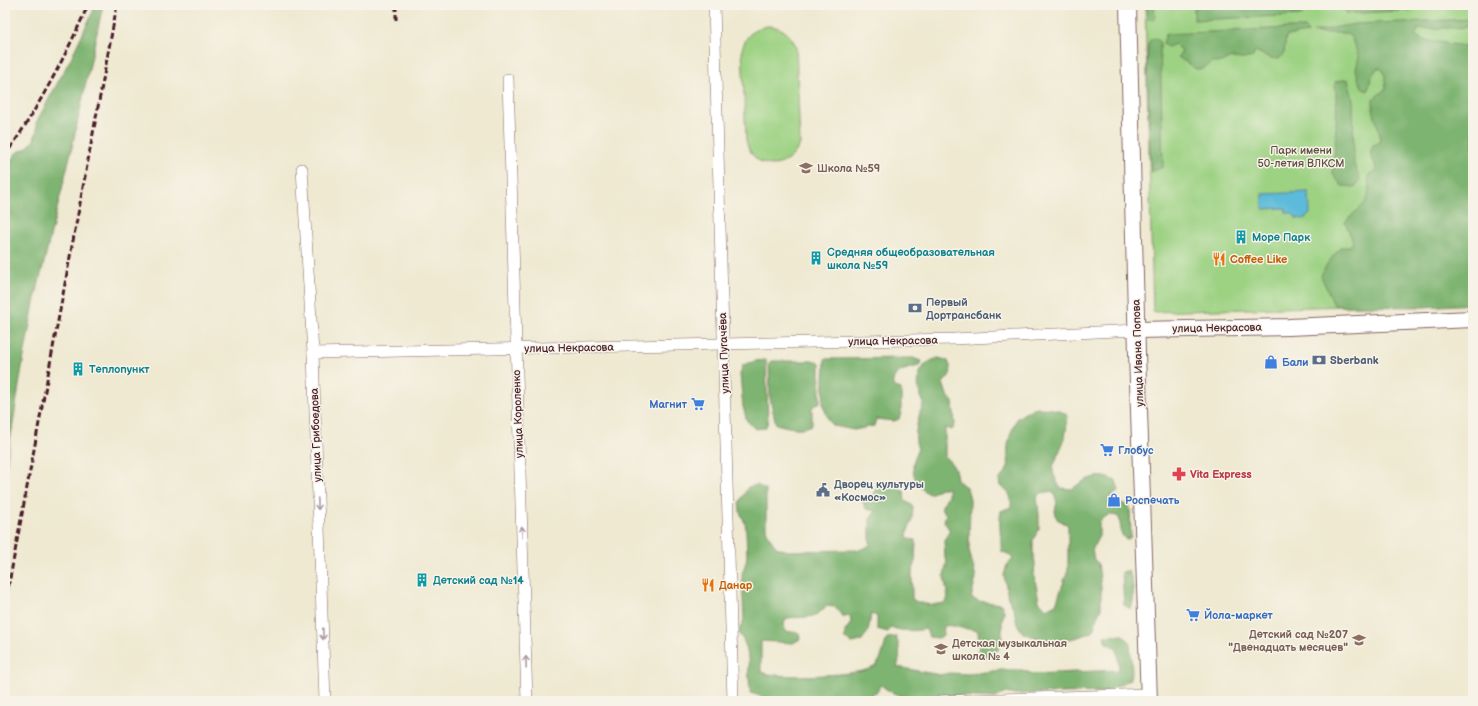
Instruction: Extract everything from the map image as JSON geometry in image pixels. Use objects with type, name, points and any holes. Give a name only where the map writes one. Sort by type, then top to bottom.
[{"type":"main road","name":"улица Ивана Попова","points":[[1128,5],[1137,353],[1149,697]]},
{"type":"main road","name":"улица Некрасова","points":[[1137,330],[1289,327],[1473,319]]},
{"type":"street","name":"улица Пугачёва","points":[[714,5],[733,701]]},
{"type":"street","name":"улица Короленко","points":[[508,79],[527,701]]},
{"type":"street","name":"улица Грибоедова","points":[[302,169],[313,353],[325,701]]},
{"type":"street","name":"улица Некрасова","points":[[313,353],[954,339],[1137,330]]},
{"type":"street","points":[[941,701],[1149,697]]},
{"type":"green space","points":[[96,5],[103,5],[70,156],[34,303],[5,473],[5,168],[16,153],[27,148],[34,140],[37,130],[36,123],[71,58]]},
{"type":"green space","name":"Парк имени 50-летия ВЛКСМ","points":[[1145,5],[1473,5],[1473,302],[1153,312]]},
{"type":"green space","points":[[1146,5],[1154,5],[1155,18],[1148,19]]},
{"type":"green space","points":[[1199,5],[1304,5],[1302,15],[1194,20],[1194,9]]},
{"type":"green space","points":[[1343,5],[1417,5],[1412,10],[1347,14]]},
{"type":"green space","points":[[1473,19],[1473,27],[1419,29],[1415,35],[1423,40],[1473,47],[1473,304],[1422,307],[1334,305],[1321,276],[1327,264],[1340,248],[1350,246],[1353,241],[1345,222],[1365,203],[1369,193],[1368,176],[1376,170],[1375,164],[1370,155],[1373,145],[1379,143],[1380,135],[1373,109],[1373,99],[1386,89],[1385,76],[1381,68],[1377,68],[1371,77],[1368,91],[1363,89],[1356,69],[1359,57],[1351,37],[1345,33],[1313,32],[1354,24]]},
{"type":"green space","points":[[767,26],[777,27],[784,31],[791,37],[796,46],[800,144],[795,153],[787,160],[779,164],[771,165],[763,163],[756,158],[750,151],[746,140],[742,49],[751,33]]},
{"type":"green space","points":[[1306,28],[1308,33],[1286,36],[1284,53],[1279,59],[1270,58],[1255,51],[1253,57],[1243,59],[1232,58],[1218,63],[1211,62],[1203,69],[1196,69],[1178,57],[1182,51],[1175,44],[1168,47],[1163,44],[1167,34]]},
{"type":"green space","points":[[1156,38],[1160,43],[1163,167],[1151,172],[1147,64],[1148,45],[1151,39]]},
{"type":"green space","points":[[1348,79],[1353,100],[1354,164],[1360,179],[1355,187],[1342,186],[1332,173],[1336,128],[1335,82]]},
{"type":"green space","points":[[913,358],[921,361],[919,366],[897,374],[893,381],[893,386],[901,389],[901,413],[899,419],[894,421],[876,419],[874,426],[854,430],[834,426],[829,421],[823,405],[825,359]]},
{"type":"green space","points":[[939,358],[948,361],[951,371],[948,378],[943,383],[947,395],[953,402],[955,424],[952,430],[945,428],[945,457],[954,467],[957,480],[967,488],[970,499],[969,550],[976,578],[971,598],[978,601],[1001,604],[1004,611],[1002,622],[1002,642],[998,650],[987,658],[979,650],[978,631],[976,630],[944,626],[943,636],[938,638],[929,637],[926,629],[908,631],[891,627],[888,632],[877,629],[877,616],[871,614],[868,632],[861,641],[852,643],[845,639],[845,631],[851,623],[850,616],[842,616],[835,607],[826,606],[822,611],[813,616],[787,618],[784,622],[785,631],[799,633],[800,639],[793,643],[761,641],[761,672],[781,675],[810,676],[864,671],[876,666],[881,658],[887,638],[896,637],[900,652],[897,667],[940,675],[949,673],[969,674],[1001,670],[1022,670],[1033,674],[1119,670],[1117,648],[1106,643],[1104,636],[1123,635],[1130,642],[1132,672],[1129,680],[1105,692],[1003,693],[996,698],[940,695],[925,699],[917,699],[901,696],[881,685],[877,692],[872,693],[871,700],[864,701],[861,695],[855,695],[850,701],[764,701],[760,696],[751,693],[748,655],[743,640],[739,634],[740,627],[744,621],[742,574],[747,555],[745,523],[740,512],[739,503],[748,487],[757,485],[766,490],[766,529],[776,547],[788,551],[858,550],[870,545],[870,519],[876,511],[866,509],[862,501],[869,499],[872,496],[877,486],[891,485],[897,487],[904,491],[905,501],[913,506],[912,520],[907,533],[908,539],[916,540],[915,564],[912,573],[912,599],[924,604],[932,604],[945,603],[948,598],[944,576],[947,561],[945,558],[944,540],[950,531],[944,521],[946,514],[941,508],[948,495],[948,488],[941,488],[930,494],[919,486],[913,468],[915,455],[918,449],[916,431],[923,403],[919,391],[918,379],[924,366],[928,362]]},
{"type":"green space","points":[[766,360],[768,422],[765,428],[755,429],[747,421],[743,407],[740,374],[743,365],[755,361]]},
{"type":"green space","points":[[771,361],[817,361],[820,363],[820,402],[812,407],[812,425],[799,428],[776,424],[770,398],[769,364]]},
{"type":"green space","points":[[1033,408],[1052,409],[1065,413],[1068,416],[1065,438],[1053,467],[1053,473],[1060,488],[1072,489],[1091,478],[1107,477],[1116,481],[1119,490],[1108,498],[1111,503],[1126,504],[1130,507],[1131,537],[1126,540],[1122,535],[1119,517],[1108,515],[1099,522],[1099,536],[1092,549],[1094,560],[1098,563],[1101,587],[1101,609],[1091,633],[1075,638],[1055,641],[1023,633],[1017,624],[1014,609],[1008,598],[1004,575],[1007,565],[1013,559],[1008,554],[1001,551],[1000,521],[1001,511],[1011,507],[1011,500],[1008,492],[1000,486],[999,480],[1004,475],[1008,467],[1009,442],[1011,432],[1017,418]],"holes":[[[1053,491],[1057,502],[1055,511],[1057,519],[1068,525],[1068,570],[1056,604],[1046,609],[1039,601],[1034,575],[1035,563],[1033,540],[1039,529],[1037,497],[1041,493]]]},
{"type":"green space","points":[[1122,572],[1129,572],[1131,576],[1133,585],[1133,600],[1131,609],[1124,605]]},
{"type":"water","points":[[1309,192],[1310,214],[1304,219],[1296,218],[1292,213],[1286,213],[1286,208],[1263,209],[1263,194]]},
{"type":"railway","points":[[5,156],[29,120],[50,82],[88,5]]},
{"type":"railway","points":[[5,605],[117,5]]},
{"type":"railway","points":[[396,5],[396,20]]},
{"type":"place","name":"Школа №59","points":[[806,168]]},
{"type":"place","name":"Море Парк","points":[[1241,237]]},
{"type":"place","name":"Средняя общеобразовательная школа №59","points":[[816,258]]},
{"type":"place","name":"Coffee Like","points":[[1219,259]]},
{"type":"place","name":"Первый Дортрансбанк","points":[[915,308]]},
{"type":"place","name":"Sberbank","points":[[1319,360]]},
{"type":"place","name":"Бали","points":[[1271,362]]},
{"type":"place","name":"Теплопункт","points":[[78,369]]},
{"type":"place","name":"Магнит","points":[[698,404]]},
{"type":"place","name":"Глобус","points":[[1107,450]]},
{"type":"place","name":"Vita Express","points":[[1179,474]]},
{"type":"place","name":"Дворец культуры «Космос»","points":[[823,490]]},
{"type":"place","name":"Роспечать","points":[[1114,500]]},
{"type":"place","name":"Детский сад №14","points":[[422,580]]},
{"type":"place","name":"Данар","points":[[708,585]]},
{"type":"place","name":"Йола-маркет","points":[[1193,615]]},
{"type":"place","name":"Детский сад №207 \"Двенадцать месяцев\"","points":[[1359,640]]},
{"type":"place","name":"Детская музыкальная школа № 4","points":[[941,649]]}]
